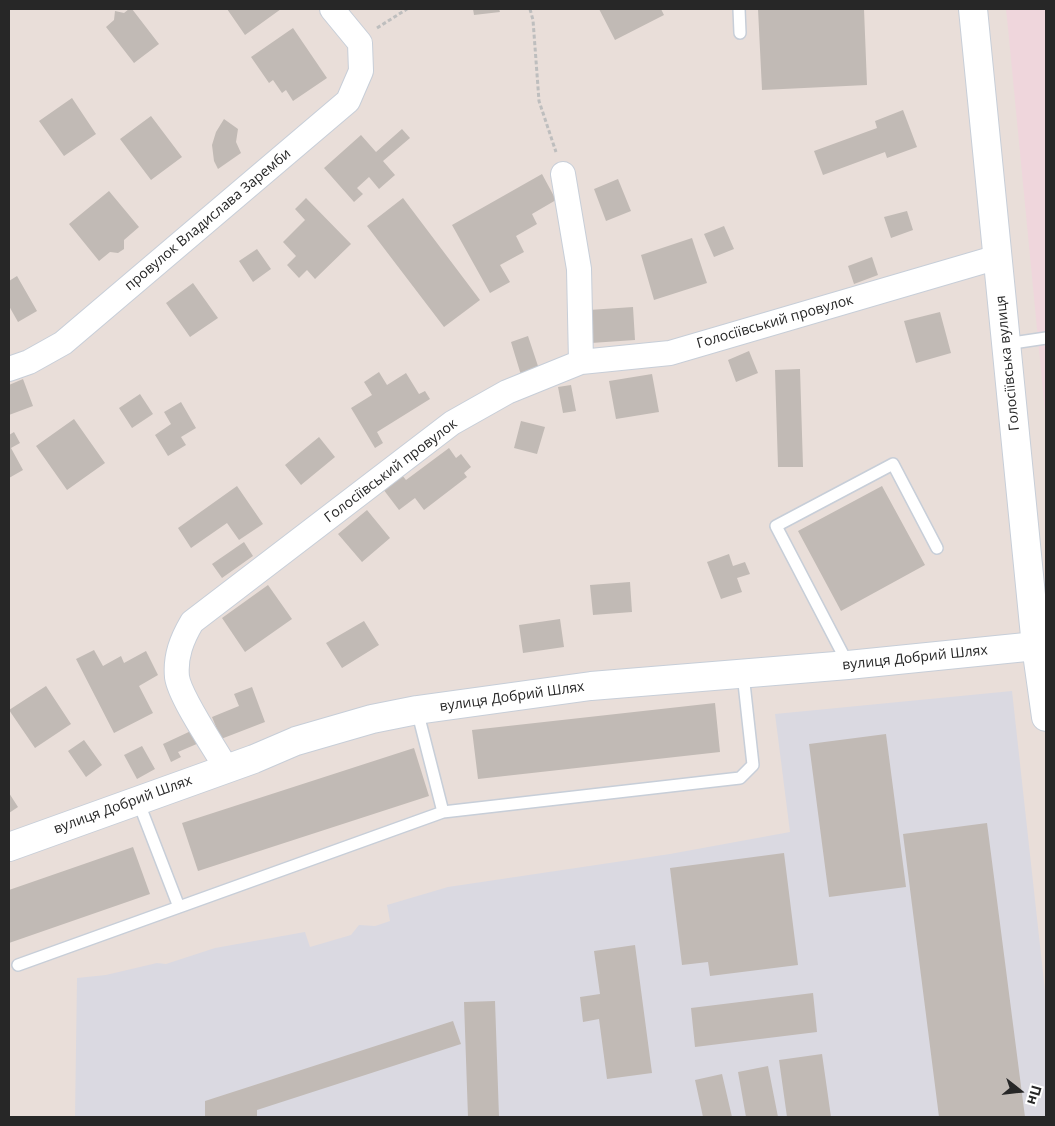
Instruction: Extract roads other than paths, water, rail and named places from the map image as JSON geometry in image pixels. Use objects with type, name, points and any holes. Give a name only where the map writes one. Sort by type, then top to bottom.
[{"type":"street","name":"провулок Владислава Заремби","points":[[9,369],[29,362],[64,343],[348,101],[361,71],[360,43],[332,9]]},
{"type":"street","name":"Голосіївська вулиця","points":[[978,11],[1006,344],[1041,645],[1046,716]]},
{"type":"street","points":[[563,174],[579,269],[581,362]]},
{"type":"street","name":"Голосіївський провулок","points":[[226,768],[184,694],[178,678],[177,655],[183,638],[192,622],[452,423],[507,392],[581,362],[670,353],[998,257]]},
{"type":"street","name":"вулиця Добрий Шлях","points":[[9,847],[296,741],[341,727],[417,710],[591,686],[743,672],[848,665],[1041,645]]},
{"type":"lane","points":[[739,9],[740,33]]},
{"type":"lane","points":[[1006,344],[1046,338]]},
{"type":"lane","points":[[848,665],[776,526],[893,464],[937,548]]},
{"type":"lane","points":[[18,965],[443,812],[740,778],[753,765],[743,672]]},
{"type":"lane","points":[[417,710],[443,812]]},
{"type":"lane","points":[[137,799],[179,907]]}]
